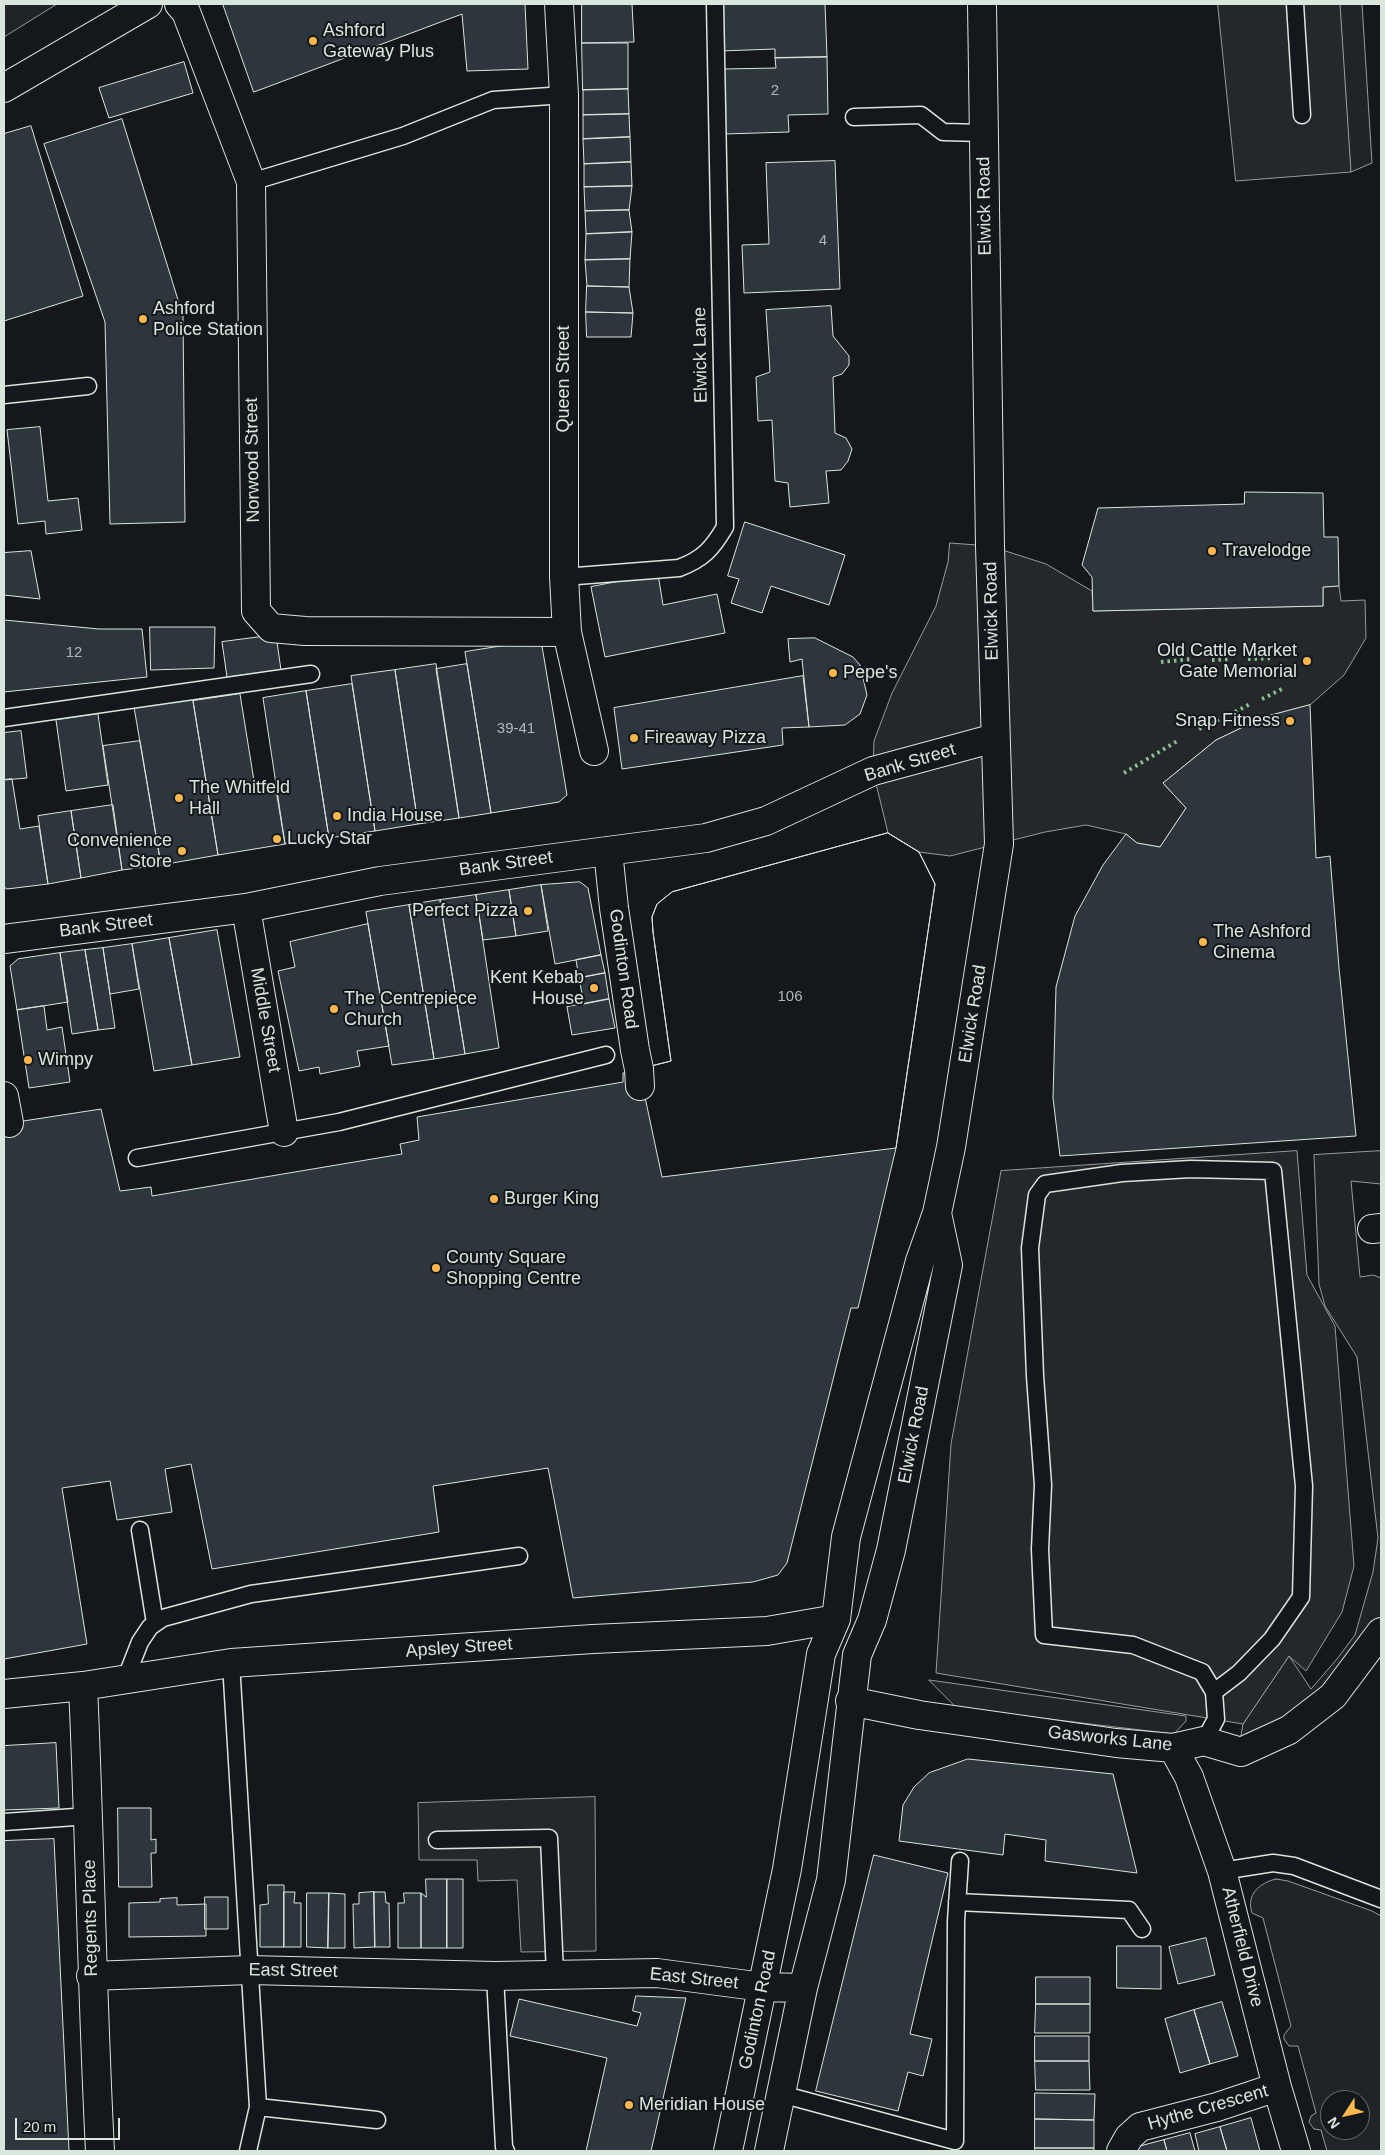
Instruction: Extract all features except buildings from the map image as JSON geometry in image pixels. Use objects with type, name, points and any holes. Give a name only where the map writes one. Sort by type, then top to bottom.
[{"type":"street","points":[[4,88],[148,4]]},
{"type":"street","name":"Norwood Street","points":[[179,4],[186,12],[251,182],[256,611],[271,628],[305,632],[567,632]]},
{"type":"street","name":"Queen Street","points":[[559,4],[564,96],[564,577],[567,632],[579,677],[594,751]]},
{"type":"street","name":"Elwick Road","points":[[787,1870],[821,1654],[836,1619],[846,1537],[920,1261],[937,1213],[951,1147],[1000,844],[995,738],[982,4]]},
{"type":"street","name":"Bank Street","points":[[4,939],[246,908],[380,881],[706,838],[766,822],[873,772],[995,738]]},
{"type":"street","name":"Godinton Road","points":[[608,851],[614,908],[640,1086]]},
{"type":"street","name":"Middle Street","points":[[246,908],[284,1132]]},
{"type":"street","points":[[4,1096],[9,1123]]},
{"type":"street","name":"Elwick Road","points":[[803,1988],[831,1880],[850,1701],[857,1654],[872,1620],[891,1550],[948,1265],[937,1213]]},
{"type":"street","points":[[836,1619],[857,1654]]},
{"type":"street","name":"Apsley Street","points":[[4,1694],[82,1686],[231,1663],[767,1630],[836,1619]]},
{"type":"street","name":"Gasworks Lane","points":[[850,1701],[919,1716],[1116,1743],[1173,1748],[1204,1741],[1241,1752],[1289,1730],[1333,1696],[1381,1632]]},
{"type":"street","name":"Regents Place","points":[[82,1686],[89,1816],[91,1976],[100,2151]]},
{"type":"street","name":"Atherfield Drive","points":[[1173,1748],[1189,1777],[1222,1871],[1277,2088],[1296,2151]]},
{"type":"street","name":"Godinton Road","points":[[728,2151],[787,1870]]},
{"type":"street","name":"East Street","points":[[91,1976],[249,1970],[494,1976],[657,1974],[762,1987],[803,1988]]},
{"type":"street","points":[[769,2151],[803,1988]]},
{"type":"street","name":"Hythe Crescent","points":[[1121,2151],[1129,2137],[1140,2127],[1217,2107],[1277,2088]]},
{"type":"lane","name":"Elwick Lane","points":[[564,577],[678,568],[696,562],[713,547],[724,527],[715,4]]},
{"type":"lane","points":[[1295,4],[1302,115]]},
{"type":"lane","points":[[251,182],[402,136],[493,100],[564,96]]},
{"type":"lane","points":[[854,117],[921,115],[943,132],[984,133]]},
{"type":"lane","points":[[4,395],[88,386]]},
{"type":"lane","points":[[4,718],[311,674]]},
{"type":"lane","points":[[137,1158],[339,1122],[606,1055]]},
{"type":"lane","points":[[1204,1741],[1216,1719],[1214,1692],[1202,1672],[1133,1645],[1044,1635],[1040,1549],[1043,1485],[1035,1376],[1030,1248],[1037,1195],[1045,1184],[1122,1173],[1191,1169],[1273,1171],[1304,1486],[1301,1597],[1272,1639],[1244,1668],[1214,1692]]},
{"type":"lane","points":[[140,1530],[155,1623]]},
{"type":"lane","points":[[125,1680],[140,1642],[150,1627],[163,1618],[251,1594],[519,1556]]},
{"type":"lane","points":[[231,1663],[258,2107],[248,2151]]},
{"type":"lane","points":[[4,1822],[89,1816]]},
{"type":"lane","points":[[437,1840],[549,1838],[555,1974]]},
{"type":"lane","points":[[781,2094],[955,2141],[957,1902],[960,1861]]},
{"type":"lane","points":[[1222,1871],[1273,1863],[1294,1866],[1381,1899]]},
{"type":"lane","points":[[957,1902],[1129,1910],[1142,1928]]},
{"type":"lane","points":[[494,1976],[504,2147],[506,2151]]},
{"type":"lane","points":[[258,2107],[377,2120]]},
{"type":"shaded area","points":[[4,4],[57,4],[4,37]]},
{"type":"shaded area","points":[[1218,4],[1340,4],[1351,172],[1236,181]]},
{"type":"shaded area","points":[[1340,4],[1362,4],[1372,163],[1351,172]]},
{"type":"shaded area","points":[[950,543],[990,546],[1046,564],[1092,591],[1093,611],[1323,606],[1323,587],[1339,586],[1341,601],[1365,600],[1366,638],[1344,675],[1310,705],[1264,717],[1216,740],[1163,783],[1186,808],[1160,847],[1137,843],[1126,834],[1086,825],[1045,832],[950,856],[919,852],[888,833],[873,771],[874,741],[892,693],[936,606],[948,562]]},
{"type":"shaded area","points":[[1297,1151],[1307,1275],[1335,1326],[1354,1566],[1342,1612],[1306,1671],[1289,1656],[1243,1724],[936,1673],[951,1444],[1001,1171]]},
{"type":"shaded area","points":[[1381,1151],[1381,1184],[1351,1181],[1360,1277],[1373,1275],[1381,1278],[1381,1622],[1325,1697],[1240,1741],[1243,1724],[1289,1656],[1311,1689],[1337,1659],[1355,1635],[1373,1572],[1378,1538],[1357,1357],[1325,1306],[1319,1284],[1314,1155]]},
{"type":"shaded area","points":[[929,1680],[1186,1716],[1186,1721],[1174,1734],[957,1708]]},
{"type":"shaded area","points":[[595,1797],[596,1951],[521,1952],[517,1880],[478,1881],[477,1860],[419,1860],[418,1803]]},
{"type":"shaded area","points":[[1276,1879],[1288,1881],[1372,1911],[1381,1916],[1381,2151],[1327,2151],[1324,2140],[1370,2140],[1370,2090],[1320,2090],[1320,2130],[1314,2129],[1309,2122],[1311,2116],[1316,2113],[1298,2046],[1289,2046],[1284,2039],[1284,2035],[1291,2026],[1263,1918],[1252,1913],[1252,1895],[1264,1883]]},
{"type":"hedge","points":[[1248,659],[1274,658]]},
{"type":"hedge","points":[[1161,662],[1192,659]]},
{"type":"hedge","points":[[1212,660],[1231,659]]},
{"type":"hedge","points":[[1262,699],[1282,689]]},
{"type":"hedge","points":[[1235,712],[1252,703]]},
{"type":"hedge","points":[[1199,729],[1227,716]]},
{"type":"hedge","points":[[1124,773],[1179,740]]},
{"type":"place","name":"Ashford Gateway Plus","points":[[313,41]]},
{"type":"place","name":"Ashford Police Station","points":[[143,319]]},
{"type":"place","name":"Travelodge","points":[[1212,551]]},
{"type":"place","name":"Old Cattle Market Gate Memorial","points":[[1307,661]]},
{"type":"place","name":"Pepe's","points":[[833,673]]},
{"type":"place","name":"Snap Fitness","points":[[1290,721]]},
{"type":"place","name":"Fireaway Pizza","points":[[634,738]]},
{"type":"place","name":"The Whitfeld Hall","points":[[179,798]]},
{"type":"place","name":"India House","points":[[337,816]]},
{"type":"place","name":"Lucky Star","points":[[277,839]]},
{"type":"place","name":"Convenience Store","points":[[182,851]]},
{"type":"place","name":"Perfect Pizza","points":[[528,911]]},
{"type":"place","name":"The Ashford Cinema","points":[[1203,942]]},
{"type":"place","name":"Kent Kebab House","points":[[594,988]]},
{"type":"place","name":"The Centrepiece Church","points":[[334,1009]]},
{"type":"place","name":"Wimpy","points":[[28,1060]]},
{"type":"place","name":"Burger King","points":[[494,1199]]},
{"type":"place","name":"County Square Shopping Centre","points":[[436,1268]]},
{"type":"place","name":"Meridian House","points":[[629,2105]]}]
